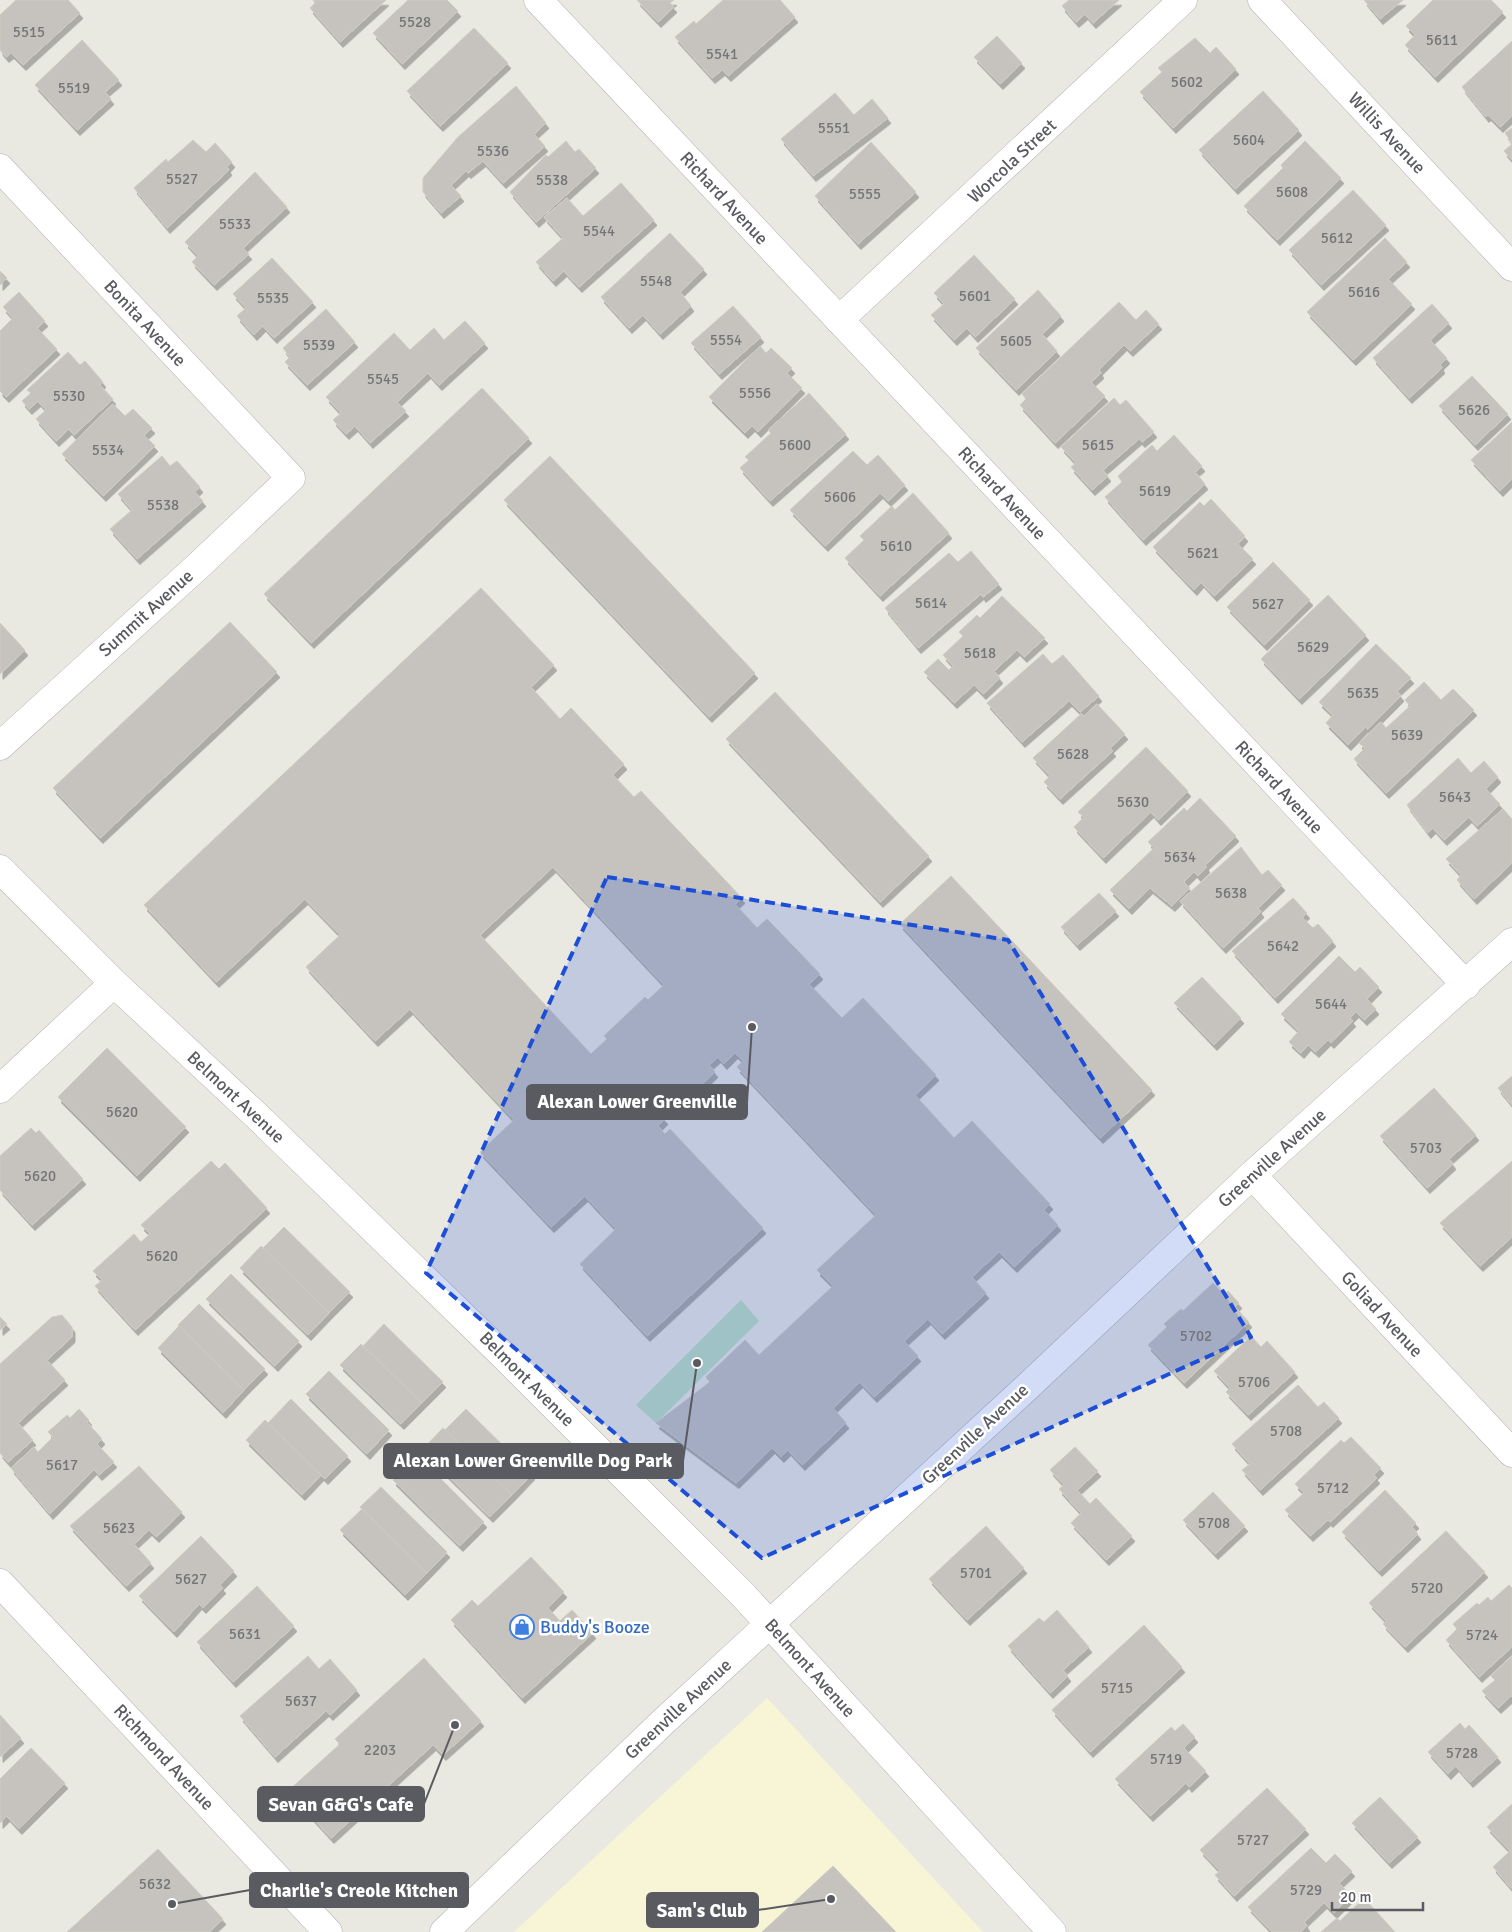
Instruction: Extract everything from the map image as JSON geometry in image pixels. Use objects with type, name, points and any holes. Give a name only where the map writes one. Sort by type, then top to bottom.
[{"type":"street","name":"Richard Avenue","points":[[538,0],[1466,985]]},
{"type":"street","name":"Worcola Street","points":[[839,320],[1183,0]]},
{"type":"street","name":"Willis Avenue","points":[[1262,0],[1512,267]]},
{"type":"street","name":"Bonita Avenue","points":[[0,168],[291,478]]},
{"type":"street","name":"Summit Avenue","points":[[0,746],[291,478]]},
{"type":"street","name":"Belmont Avenue","points":[[0,869],[114,983],[258,1117],[502,1354],[743,1595],[1052,1932]]},
{"type":"street","name":"Greenville Avenue","points":[[444,1932],[769,1624],[1025,1389],[1252,1175],[1512,942]]},
{"type":"street","points":[[0,1089],[114,983]]},
{"type":"street","name":"Goliad Avenue","points":[[1252,1175],[1512,1453]]},
{"type":"street","name":"Richmond Avenue","points":[[0,1582],[328,1932]]},
{"type":"highlighted area","points":[[607,877],[1008,940],[1251,1337],[762,1558],[426,1273]]},
{"type":"shaded area","points":[[767,1698],[983,1932],[514,1932]]},
{"type":"green space","points":[[741,1300],[759,1321],[656,1423],[636,1405]]},
{"type":"building","points":[[16,0],[68,0],[80,13],[23,65],[11,53],[6,57],[0,50],[0,15]]},
{"type":"building","points":[[313,0],[386,0],[340,42],[310,8],[315,3]]},
{"type":"building","points":[[408,0],[447,0],[458,11],[402,64],[373,33]]},
{"type":"building","points":[[637,0],[674,0],[670,3],[674,7],[658,22]]},
{"type":"building","points":[[723,0],[780,0],[795,17],[728,76],[722,70],[712,78],[675,37],[694,21],[696,24]]},
{"type":"building","points":[[1069,0],[1119,0],[1093,23],[1085,14],[1076,22],[1062,6]]},
{"type":"building","points":[[1364,0],[1403,0],[1380,19]]},
{"type":"building","points":[[1433,0],[1491,0],[1503,12],[1435,77],[1405,45],[1415,35],[1406,26]]},
{"type":"building","points":[[474,28],[508,63],[440,126],[407,91]]},
{"type":"building","points":[[997,36],[1022,63],[1000,84],[974,57]]},
{"type":"building","points":[[1195,38],[1210,53],[1216,47],[1236,69],[1173,128],[1140,92],[1162,72],[1158,68]]},
{"type":"building","points":[[82,40],[119,80],[105,92],[111,99],[77,130],[35,85]]},
{"type":"building","points":[[1512,41],[1512,116],[1500,127],[1488,115],[1486,117],[1462,87]]},
{"type":"building","points":[[516,86],[546,123],[534,134],[545,146],[503,183],[483,161],[468,173],[466,171],[451,185],[461,196],[441,213],[423,192],[423,178],[458,137]]},
{"type":"building","points":[[1263,91],[1299,130],[1235,189],[1199,150]]},
{"type":"building","points":[[835,93],[854,115],[872,99],[888,118],[813,176],[781,139]]},
{"type":"building","points":[[1512,128],[1512,143],[1505,133]]},
{"type":"building","points":[[193,140],[206,152],[215,143],[232,162],[227,167],[229,170],[167,228],[134,188],[166,159],[168,162]]},
{"type":"building","points":[[566,141],[575,152],[579,149],[596,168],[536,222],[510,192],[546,155],[548,157]]},
{"type":"building","points":[[1305,141],[1341,178],[1277,240],[1244,206],[1283,168],[1281,165]]},
{"type":"building","points":[[871,142],[916,192],[858,244],[815,196]]},
{"type":"building","points":[[1512,144],[1512,160],[1504,151]]},
{"type":"building","points":[[255,172],[287,207],[243,248],[249,254],[214,285],[192,262],[198,256],[185,242]]},
{"type":"building","points":[[621,183],[654,220],[579,287],[564,271],[553,281],[536,262],[563,238],[544,217],[567,198],[583,216]]},
{"type":"building","points":[[1353,190],[1386,225],[1321,285],[1289,250]]},
{"type":"building","points":[[670,233],[704,269],[680,292],[691,306],[660,334],[643,315],[629,328],[601,297]]},
{"type":"building","points":[[1385,238],[1407,262],[1388,279],[1412,304],[1353,360],[1307,312]]},
{"type":"building","points":[[974,255],[1015,299],[975,337],[967,328],[954,340],[931,315],[944,304],[934,293]]},
{"type":"building","points":[[272,258],[313,302],[274,338],[263,326],[254,335],[237,316],[246,308],[233,294]]},
{"type":"building","points":[[0,271],[7,278],[0,285]]},
{"type":"building","points":[[1038,290],[1061,316],[1042,334],[1057,351],[1016,390],[976,348]]},
{"type":"building","points":[[19,292],[45,321],[37,328],[57,349],[6,397],[0,391],[0,331],[13,318],[3,307]]},
{"type":"building","points":[[1119,302],[1136,320],[1146,310],[1159,324],[1130,351],[1124,345],[1099,370],[1101,373],[1091,382],[1105,396],[1055,443],[1020,405],[1026,399],[1022,394]]},
{"type":"building","points":[[1432,304],[1449,323],[1430,340],[1447,358],[1440,365],[1442,368],[1409,398],[1373,358]]},
{"type":"building","points":[[733,306],[761,337],[719,374],[691,343]]},
{"type":"building","points":[[326,309],[355,342],[307,385],[285,362],[290,357],[283,348]]},
{"type":"building","points":[[465,321],[485,343],[439,385],[428,373],[397,402],[406,411],[370,443],[355,426],[346,434],[333,420],[341,413],[326,397],[394,333],[410,350],[434,328],[444,340]]},
{"type":"building","points":[[760,346],[766,353],[771,348],[792,368],[787,373],[802,388],[758,432],[752,426],[745,433],[709,397]]},
{"type":"building","points":[[68,352],[80,365],[85,361],[103,382],[100,385],[113,399],[74,435],[69,429],[56,441],[36,419],[46,410],[38,401],[29,409],[22,401],[31,393],[27,390]]},
{"type":"building","points":[[1472,376],[1508,414],[1475,445],[1439,406]]},
{"type":"building","points":[[482,388],[529,438],[311,643],[264,594]]},
{"type":"building","points":[[809,393],[846,434],[770,501],[740,468],[749,460],[745,457],[771,433],[768,430]]},
{"type":"building","points":[[1114,398],[1120,405],[1126,400],[1154,432],[1142,442],[1139,439],[1103,470],[1108,476],[1092,490],[1071,467],[1076,463],[1061,447]]},
{"type":"building","points":[[113,404],[125,416],[133,409],[152,428],[144,435],[155,446],[103,496],[62,454]]},
{"type":"building","points":[[1512,422],[1512,479],[1500,491],[1471,460]]},
{"type":"building","points":[[1174,435],[1202,466],[1195,472],[1205,484],[1143,540],[1105,497],[1122,482],[1118,476],[1152,445],[1157,451]]},
{"type":"building","points":[[853,451],[867,465],[878,455],[905,485],[888,501],[880,493],[825,546],[790,510]]},
{"type":"building","points":[[162,456],[170,466],[177,461],[200,487],[195,492],[203,501],[137,559],[110,529],[132,510],[118,494]]},
{"type":"building","points":[[550,456],[755,673],[709,717],[504,500]]},
{"type":"building","points":[[913,493],[949,533],[880,596],[845,558],[864,540],[860,536],[892,506],[895,510]]},
{"type":"building","points":[[1211,499],[1245,536],[1238,544],[1253,559],[1214,596],[1201,582],[1194,590],[1153,547],[1200,502],[1204,506]]},
{"type":"building","points":[[971,551],[999,584],[983,597],[981,594],[918,648],[885,608],[949,553],[958,562]]},
{"type":"building","points":[[1273,562],[1310,600],[1264,645],[1227,607]]},
{"type":"building","points":[[481,588],[554,665],[531,687],[560,719],[571,708],[624,764],[613,775],[634,797],[641,791],[742,898],[735,904],[757,928],[767,919],[820,974],[809,984],[842,1018],[863,998],[936,1075],[915,1095],[954,1138],[972,1121],[1050,1204],[1044,1210],[1058,1225],[1014,1267],[999,1252],[972,1277],[986,1293],[942,1334],[928,1319],[904,1341],[918,1356],[874,1397],[860,1382],[833,1408],[846,1423],[802,1465],[788,1450],[781,1457],[772,1448],[736,1483],[656,1423],[710,1382],[706,1377],[745,1340],[759,1355],[833,1286],[817,1270],[876,1215],[737,1067],[743,1061],[735,1053],[724,1064],[718,1057],[709,1065],[715,1072],[674,1111],[668,1104],[659,1113],[665,1119],[658,1126],[665,1134],[670,1129],[763,1228],[647,1336],[580,1264],[616,1229],[585,1196],[551,1227],[480,1152],[514,1120],[410,1009],[375,1041],[306,967],[340,935],[305,899],[216,982],[144,905]],"holes":[[[553,867],[664,985],[648,1000],[645,997],[604,1036],[607,1039],[591,1054],[480,935]]]},
{"type":"building","points":[[1328,595],[1366,635],[1299,699],[1261,659]]},
{"type":"building","points":[[1002,596],[1045,638],[1024,657],[1017,650],[994,671],[1000,678],[983,694],[974,685],[954,703],[924,672],[938,659],[949,670],[953,666],[943,655],[963,636],[959,632],[977,615],[980,618]]},
{"type":"building","points":[[230,622],[277,672],[100,838],[53,788]]},
{"type":"building","points":[[0,623],[25,650],[0,674]]},
{"type":"building","points":[[1376,644],[1411,678],[1397,691],[1401,696],[1368,729],[1365,727],[1348,745],[1326,723],[1333,715],[1319,702]]},
{"type":"building","points":[[1043,654],[1052,664],[1063,655],[1099,696],[1080,712],[1069,701],[1022,742],[987,703]]},
{"type":"building","points":[[1424,682],[1441,700],[1453,689],[1474,710],[1386,793],[1354,759],[1365,748],[1359,743],[1381,722],[1386,728],[1410,706],[1405,700]]},
{"type":"building","points":[[775,692],[929,856],[880,902],[726,739]]},
{"type":"building","points":[[1097,704],[1125,734],[1110,748],[1113,751],[1060,799],[1044,782],[1050,776],[1033,758],[1081,714],[1084,716]]},
{"type":"building","points":[[1146,747],[1188,791],[1158,820],[1151,812],[1103,858],[1074,827],[1084,817],[1078,812]]},
{"type":"building","points":[[1458,758],[1471,773],[1484,761],[1498,777],[1486,789],[1500,804],[1477,826],[1469,817],[1444,840],[1433,828],[1428,833],[1407,805]]},
{"type":"building","points":[[1200,798],[1236,836],[1205,865],[1207,867],[1198,876],[1194,872],[1184,882],[1190,888],[1172,906],[1150,888],[1129,909],[1110,890],[1154,848],[1148,842],[1184,808],[1187,811]]},
{"type":"building","points":[[1503,809],[1512,819],[1512,863],[1474,899],[1457,880],[1461,875],[1446,859]]},
{"type":"building","points":[[1241,847],[1262,875],[1268,870],[1282,885],[1258,908],[1261,912],[1223,948],[1180,901]]},
{"type":"building","points":[[951,876],[1152,1090],[1100,1138],[900,924]]},
{"type":"building","points":[[1099,893],[1116,911],[1077,945],[1061,927]]},
{"type":"building","points":[[1293,898],[1307,913],[1302,917],[1313,928],[1318,924],[1333,941],[1275,998],[1232,951]]},
{"type":"building","points":[[1339,956],[1355,972],[1360,967],[1379,987],[1367,999],[1376,1009],[1364,1020],[1356,1012],[1350,1018],[1353,1021],[1331,1043],[1328,1040],[1316,1052],[1308,1045],[1301,1053],[1289,1042],[1299,1031],[1281,1014]]},
{"type":"building","points":[[1202,977],[1241,1018],[1214,1045],[1174,1003]]},
{"type":"building","points":[[107,1048],[186,1127],[137,1176],[58,1097]]},
{"type":"building","points":[[1512,1076],[1512,1105],[1498,1088]]},
{"type":"building","points":[[1434,1088],[1476,1135],[1449,1159],[1453,1164],[1427,1188],[1380,1136]]},
{"type":"building","points":[[31,1128],[36,1133],[39,1130],[83,1179],[32,1225],[0,1190],[0,1156]]},
{"type":"building","points":[[211,1161],[219,1169],[225,1163],[267,1208],[135,1330],[95,1286],[102,1280],[93,1271],[134,1234],[141,1242],[150,1234],[141,1225]]},
{"type":"building","points":[[1512,1161],[1512,1237],[1480,1266],[1440,1223]]},
{"type":"building","points":[[284,1227],[350,1292],[329,1313],[263,1248]]},
{"type":"building","points":[[261,1246],[329,1313],[308,1335],[240,1268]]},
{"type":"building","points":[[231,1274],[299,1341],[275,1366],[206,1299]]},
{"type":"building","points":[[1213,1283],[1224,1295],[1228,1291],[1239,1303],[1235,1307],[1249,1322],[1184,1383],[1148,1345],[1167,1327],[1164,1324],[1181,1309],[1183,1311]]},
{"type":"building","points":[[199,1304],[265,1369],[244,1390],[178,1325]]},
{"type":"building","points":[[62,1315],[72,1327],[72,1337],[47,1360],[65,1380],[18,1423],[33,1440],[8,1462],[0,1453],[0,1364],[52,1317]]},
{"type":"building","points":[[0,1317],[7,1324],[0,1330]]},
{"type":"building","points":[[384,1324],[443,1382],[422,1403],[363,1346]]},
{"type":"building","points":[[179,1326],[244,1390],[223,1413],[158,1348]]},
{"type":"building","points":[[1251,1336],[1261,1347],[1267,1341],[1295,1372],[1248,1415],[1226,1392],[1230,1388],[1214,1371]]},
{"type":"building","points":[[361,1344],[422,1403],[401,1424],[340,1365]]},
{"type":"building","points":[[329,1371],[389,1430],[367,1454],[306,1394]]},
{"type":"building","points":[[1298,1385],[1318,1407],[1324,1402],[1339,1418],[1260,1490],[1242,1470],[1250,1464],[1232,1444]]},
{"type":"building","points":[[291,1399],[348,1456],[325,1479],[268,1423]]},
{"type":"building","points":[[79,1409],[89,1420],[87,1422],[102,1439],[97,1444],[114,1462],[99,1475],[94,1469],[50,1514],[11,1468],[34,1447],[38,1452],[53,1437],[48,1432],[67,1415],[70,1418]]},
{"type":"building","points":[[466,1409],[532,1474],[512,1495],[445,1430]]},
{"type":"building","points":[[265,1420],[321,1475],[302,1495],[246,1440]]},
{"type":"building","points":[[443,1428],[512,1495],[490,1517],[422,1450]]},
{"type":"building","points":[[1351,1437],[1381,1468],[1374,1475],[1377,1478],[1330,1522],[1328,1520],[1310,1536],[1285,1510],[1304,1493],[1295,1484],[1341,1440],[1344,1443]]},
{"type":"building","points":[[1075,1447],[1098,1471],[1077,1490],[1090,1504],[1096,1498],[1132,1536],[1106,1560],[1071,1523],[1081,1513],[1059,1489],[1064,1485],[1050,1470]]},
{"type":"building","points":[[417,1455],[484,1522],[460,1546],[393,1480]]},
{"type":"building","points":[[139,1466],[182,1512],[156,1537],[149,1530],[134,1544],[151,1563],[126,1586],[70,1526]]},
{"type":"building","points":[[381,1487],[447,1552],[427,1573],[360,1507]]},
{"type":"building","points":[[1385,1490],[1416,1523],[1412,1527],[1418,1534],[1379,1571],[1342,1532]]},
{"type":"building","points":[[1213,1492],[1245,1526],[1215,1554],[1183,1520]]},
{"type":"building","points":[[362,1509],[427,1573],[405,1595],[340,1530]]},
{"type":"building","points":[[986,1526],[1024,1568],[967,1620],[929,1579]]},
{"type":"building","points":[[1446,1531],[1485,1572],[1405,1647],[1383,1624],[1386,1621],[1369,1603]]},
{"type":"building","points":[[201,1536],[234,1571],[220,1585],[223,1588],[203,1608],[199,1604],[174,1632],[139,1596]]},
{"type":"building","name":"Buddy's Booze","points":[[531,1557],[564,1592],[548,1608],[560,1621],[572,1610],[593,1633],[522,1698],[451,1620],[472,1600],[478,1606]]},
{"type":"building","points":[[1509,1585],[1512,1588],[1512,1647],[1479,1677],[1446,1640],[1457,1629],[1453,1624],[1477,1603],[1479,1605],[1488,1597],[1491,1601]]},
{"type":"building","points":[[257,1586],[294,1626],[233,1682],[197,1642]]},
{"type":"building","points":[[1057,1610],[1089,1647],[1063,1670],[1068,1676],[1050,1693],[1008,1646],[1039,1618],[1044,1622]]},
{"type":"building","points":[[1144,1625],[1182,1667],[1090,1752],[1052,1710]]},
{"type":"building","points":[[308,1656],[319,1669],[330,1659],[357,1690],[330,1715],[326,1711],[275,1757],[240,1716]]},
{"type":"building","points":[[1512,1656],[1512,1697],[1498,1708],[1482,1691],[1495,1680],[1491,1676]]},
{"type":"building","points":[[424,1658],[481,1721],[443,1755],[433,1745],[331,1838],[288,1791],[340,1744],[335,1739]]},
{"type":"building","points":[[0,1715],[21,1738],[0,1757]]},
{"type":"building","points":[[1460,1723],[1465,1729],[1469,1725],[1498,1757],[1470,1782],[1456,1766],[1448,1774],[1428,1752]]},
{"type":"building","points":[[1183,1724],[1195,1737],[1184,1748],[1206,1771],[1189,1787],[1186,1783],[1150,1816],[1115,1779],[1171,1727],[1175,1731]]},
{"type":"building","points":[[31,1748],[65,1783],[19,1829],[7,1816],[0,1823],[0,1779]]},
{"type":"building","points":[[1267,1788],[1306,1829],[1234,1896],[1215,1875],[1220,1871],[1200,1850]]},
{"type":"building","points":[[1380,1797],[1418,1837],[1389,1863],[1352,1823]]},
{"type":"building","points":[[1512,1804],[1512,1849],[1510,1851],[1487,1827]]},
{"type":"building","points":[[1311,1848],[1326,1863],[1335,1854],[1352,1871],[1339,1883],[1351,1896],[1334,1913],[1324,1903],[1304,1922],[1307,1926],[1301,1932],[1272,1932],[1248,1907]]},
{"type":"building","points":[[158,1849],[223,1919],[209,1932],[67,1932]]},
{"type":"building","points":[[1512,1849],[1512,1889],[1493,1867]]},
{"type":"building","points":[[833,1866],[896,1932],[762,1932]]},
{"type":"building","points":[[1364,1898],[1395,1932],[1321,1932],[1337,1918],[1340,1921]]},
{"type":"place","name":"Alexan Lower Greenville","points":[[752,1027]]},
{"type":"place","name":"Alexan Lower Greenville Dog Park","points":[[697,1363]]},
{"type":"place","name":"Buddy's Booze","points":[[522,1627]]},
{"type":"place","name":"Sevan G&G's Cafe","points":[[455,1725]]},
{"type":"place","name":"Sam's Club","points":[[831,1899]]},
{"type":"place","name":"Charlie's Creole Kitchen","points":[[172,1904]]}]
